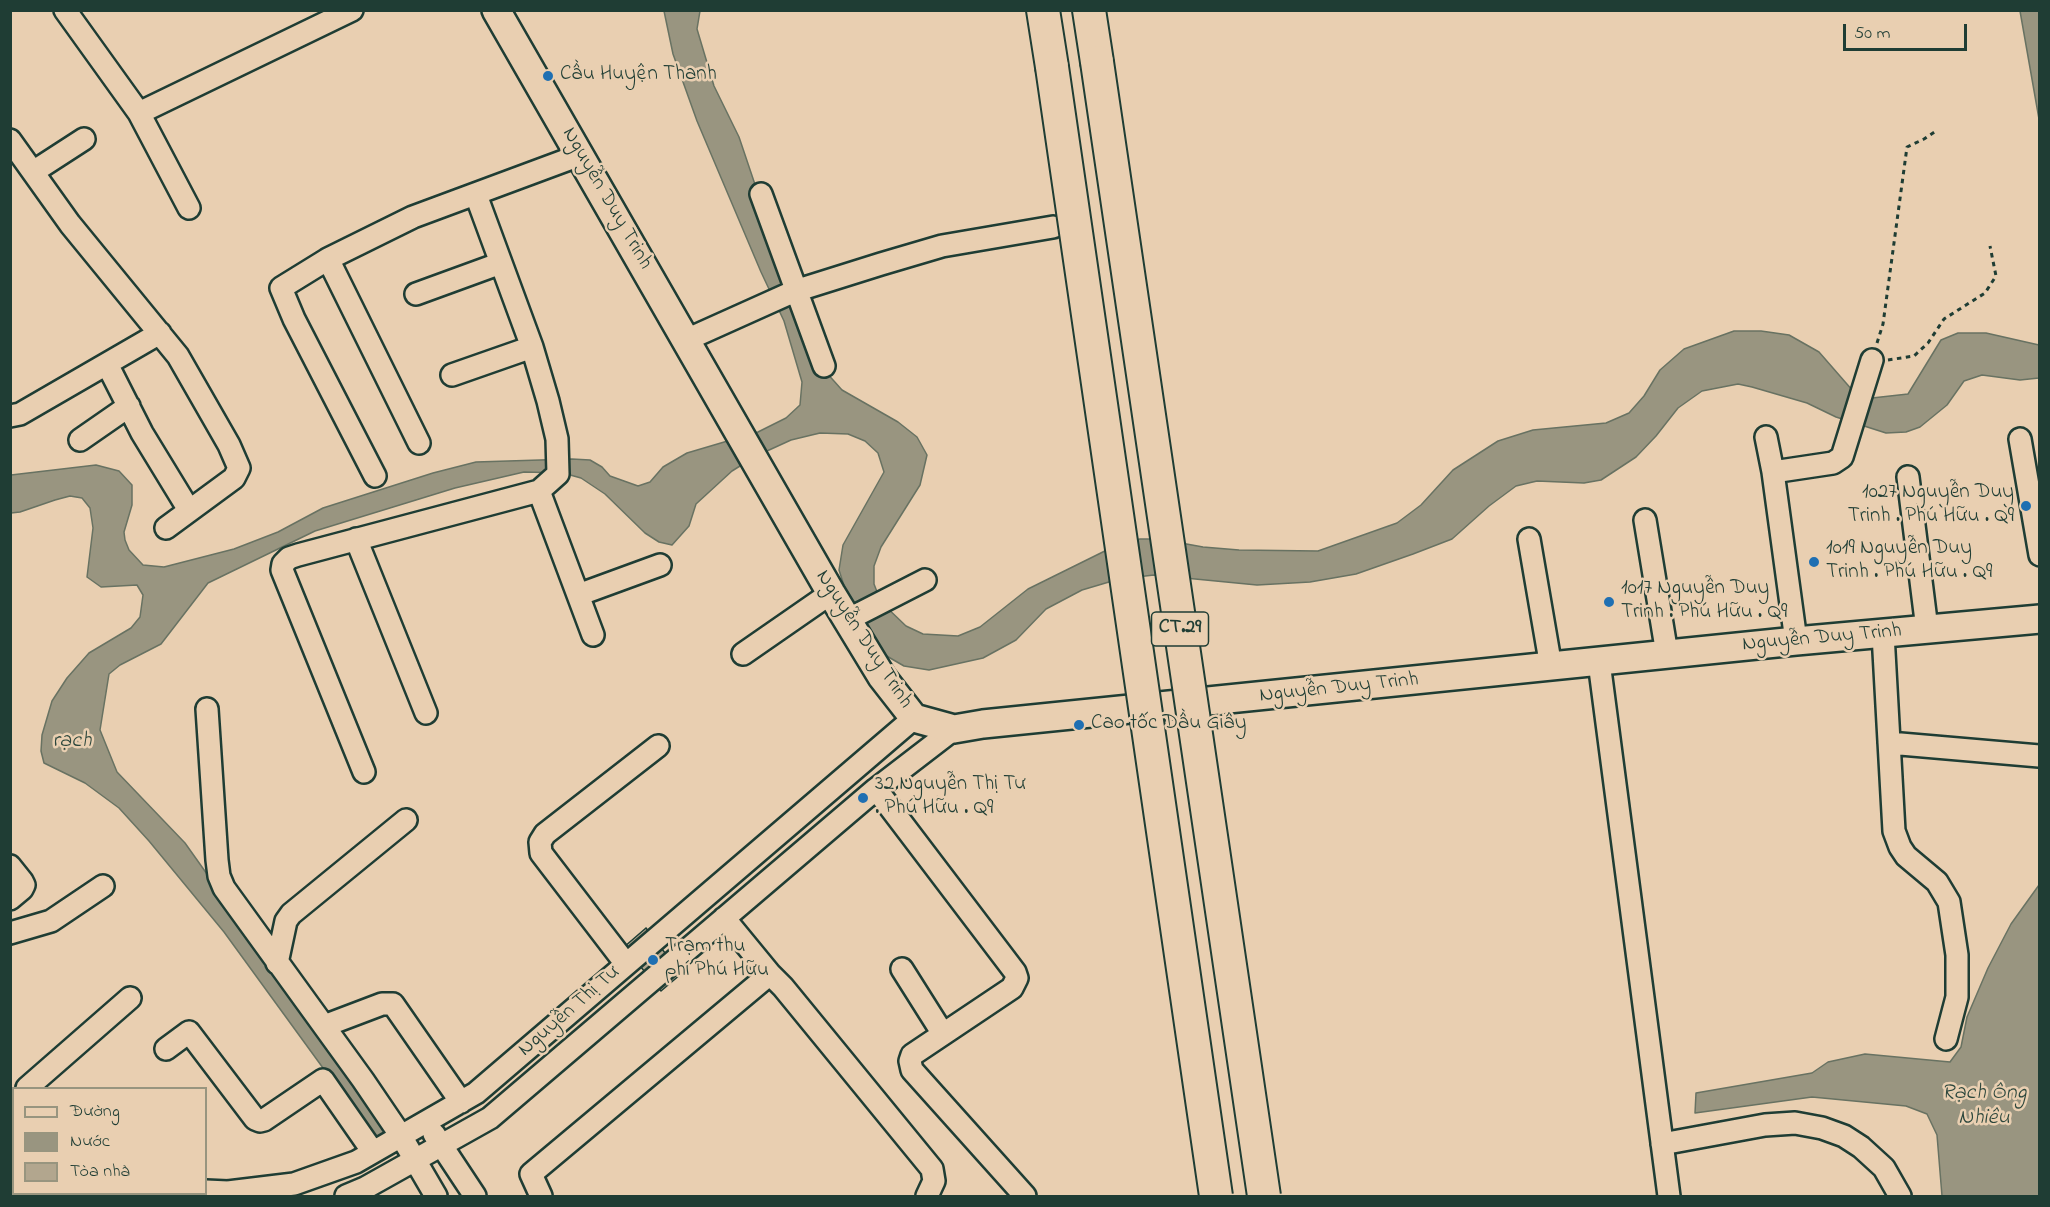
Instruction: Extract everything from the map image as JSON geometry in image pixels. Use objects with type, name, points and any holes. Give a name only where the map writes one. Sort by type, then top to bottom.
[{"type":"highway","name":"CT.29","points":[[1044,10],[1216,1197]]},
{"type":"highway","name":"CT.29","points":[[1091,10],[1096,62],[1264,1197]]},
{"type":"main road","name":"Nguyễn Duy Trinh","points":[[496,10],[831,593],[890,689],[914,718],[954,729],[983,724],[1551,668],[1796,641],[2040,620]]},
{"type":"street","points":[[65,10],[139,113],[189,208]]},
{"type":"street","points":[[139,113],[352,10]]},
{"type":"street","points":[[33,172],[84,139]]},
{"type":"street","points":[[10,140],[70,224],[178,356],[229,445],[239,468],[234,478],[166,528]]},
{"type":"street","points":[[375,476],[294,319],[281,288],[328,259],[413,217],[580,155]]},
{"type":"street","points":[[364,772],[282,570],[283,564],[289,558],[539,491],[558,474],[557,439],[532,347],[476,195]]},
{"type":"street","points":[[761,195],[824,366]]},
{"type":"street","points":[[686,340],[795,291],[942,246],[1053,227]]},
{"type":"street","points":[[328,259],[419,443]]},
{"type":"street","points":[[416,294],[501,263]]},
{"type":"street","points":[[10,416],[20,414],[160,333]]},
{"type":"street","points":[[452,375],[532,347]]},
{"type":"street","points":[[1773,472],[1833,463],[1842,457],[1872,360]]},
{"type":"street","points":[[107,364],[152,451],[189,510]]},
{"type":"street","points":[[80,440],[129,406]]},
{"type":"street","points":[[1766,437],[1773,472],[1796,641]]},
{"type":"street","points":[[2020,439],[2034,490],[2040,555]]},
{"type":"street","points":[[1908,477],[1927,629]]},
{"type":"street","points":[[539,491],[593,635]]},
{"type":"street","points":[[1645,520],[1667,654]]},
{"type":"street","points":[[356,539],[426,713]]},
{"type":"street","points":[[1529,539],[1551,668]]},
{"type":"street","points":[[578,595],[660,565]]},
{"type":"street","points":[[847,620],[925,580]]},
{"type":"street","points":[[743,654],[831,593]]},
{"type":"street","points":[[1883,634],[1894,831],[1906,856],[1937,882],[1949,902],[1957,955],[1957,997],[1946,1039]]},
{"type":"street","points":[[1599,662],[1669,1197]]},
{"type":"street","points":[[207,709],[217,860],[219,876],[224,888],[400,1136],[436,1197]]},
{"type":"street","name":"Nguyễn Thị Tư","points":[[207,1191],[228,1192],[294,1184],[356,1162],[476,1093],[914,718]]},
{"type":"street","name":"Nguyễn Thị Tư","points":[[346,1197],[489,1118],[876,789],[954,729]]},
{"type":"street","points":[[1889,744],[2039,756]]},
{"type":"street","points":[[626,964],[541,853],[540,842],[545,834],[658,746]]},
{"type":"street","points":[[876,789],[1015,972],[1017,978],[1012,988],[912,1055],[910,1061],[912,1071],[1025,1197]]},
{"type":"street","points":[[277,963],[286,921],[291,914],[406,820]]},
{"type":"street","points":[[10,866],[24,885],[10,900]]},
{"type":"street","points":[[10,933],[51,921],[103,886]]},
{"type":"street","points":[[724,918],[932,1169],[934,1181],[927,1197]]},
{"type":"street","points":[[902,969],[943,1034]]},
{"type":"street","points":[[541,1197],[531,1174],[770,974]]},
{"type":"street","points":[[29,1087],[130,998]]},
{"type":"street","points":[[324,1026],[382,1004],[389,1002],[393,1004],[461,1102]]},
{"type":"street","points":[[166,1049],[189,1032],[255,1119],[260,1121],[323,1080],[373,1152]]},
{"type":"street","points":[[426,1121],[475,1197]]},
{"type":"street","points":[[1662,1144],[1765,1125],[1795,1123],[1822,1128],[1844,1136],[1869,1154],[1884,1168],[1900,1197]]},
{"type":"path","points":[[1936,131],[1907,147],[1883,324],[1872,360],[1896,360],[1914,356],[1928,343],[1944,319],[1984,293],[1996,276],[1990,246]]},
{"type":"water","name":"rạch","points":[[664,11],[700,11],[697,29],[714,86],[739,137],[770,229],[825,371],[842,390],[898,422],[917,437],[927,455],[920,485],[881,547],[874,566],[874,584],[881,602],[906,626],[923,634],[958,636],[980,627],[1028,589],[1119,544],[1140,539],[1159,539],[1203,547],[1239,550],[1318,551],[1397,523],[1421,505],[1453,470],[1498,441],[1533,430],[1606,423],[1629,413],[1644,396],[1660,370],[1684,349],[1734,331],[1761,331],[1789,335],[1819,352],[1853,391],[1872,398],[1908,394],[1941,340],[1958,333],[1986,333],[2039,345],[2039,378],[2020,380],[1982,375],[1964,381],[1947,405],[1920,427],[1906,432],[1886,433],[1836,417],[1807,403],[1752,387],[1738,384],[1702,391],[1678,408],[1636,457],[1601,480],[1584,483],[1537,481],[1516,486],[1489,506],[1452,539],[1413,554],[1356,574],[1310,582],[1257,585],[1154,575],[1119,579],[1082,590],[1046,609],[1016,640],[983,658],[929,670],[904,666],[878,651],[862,627],[846,592],[839,570],[843,545],[884,472],[878,453],[865,441],[848,434],[820,433],[791,440],[756,456],[732,471],[696,504],[689,526],[672,545],[659,542],[645,533],[605,494],[581,478],[563,473],[524,472],[455,488],[315,531],[208,583],[161,644],[120,665],[109,674],[100,730],[117,772],[185,843],[390,1132],[373,1144],[323,1068],[224,932],[149,841],[119,808],[85,783],[44,763],[41,751],[42,735],[52,701],[67,678],[89,653],[131,628],[140,617],[143,595],[137,585],[101,587],[87,577],[93,528],[90,508],[82,498],[70,496],[11,513],[11,475],[96,465],[119,471],[132,485],[132,505],[124,532],[129,550],[143,565],[164,567],[234,549],[278,532],[323,508],[433,473],[476,462],[590,460],[602,467],[610,476],[638,486],[650,482],[663,467],[687,453],[758,432],[786,418],[800,405],[802,382],[784,321],[697,121],[673,54]]},
{"type":"water","points":[[2020,11],[2039,11],[2039,119]]},
{"type":"water","name":"Rạch Ông Nhiêu","points":[[2039,885],[2039,1196],[1942,1196],[1937,1135],[1927,1114],[1906,1106],[1812,1097],[1695,1113],[1696,1093],[1812,1073],[1828,1062],[1865,1054],[1950,1062],[1961,1047],[1967,1017],[1988,968],[2011,924]]},
{"type":"building","name":"Trạm thu phí Phú Hữu","points":[[646,928],[681,974],[661,991],[624,947]]},
{"type":"place","name":"Cầu Huyện Thanh","points":[[548,76]]},
{"type":"place","name":"1027 Nguyễn Duy Trinh . Phú Hữu . Q9","points":[[2026,506]]},
{"type":"place","name":"1019 Nguyễn Duy Trinh . Phú Hữu . Q9","points":[[1814,562]]},
{"type":"place","name":"1017 Nguyễn Duy Trinh . Phú Hữu . Q9","points":[[1609,602]]},
{"type":"place","name":"Cao tốc Dầu Giây","points":[[1079,725]]},
{"type":"place","name":"32 Nguyễn Thị Tư . Phú Hữu . Q9","points":[[863,798]]},
{"type":"place","name":"Trạm thu phí Phú Hữu","points":[[653,960]]}]
